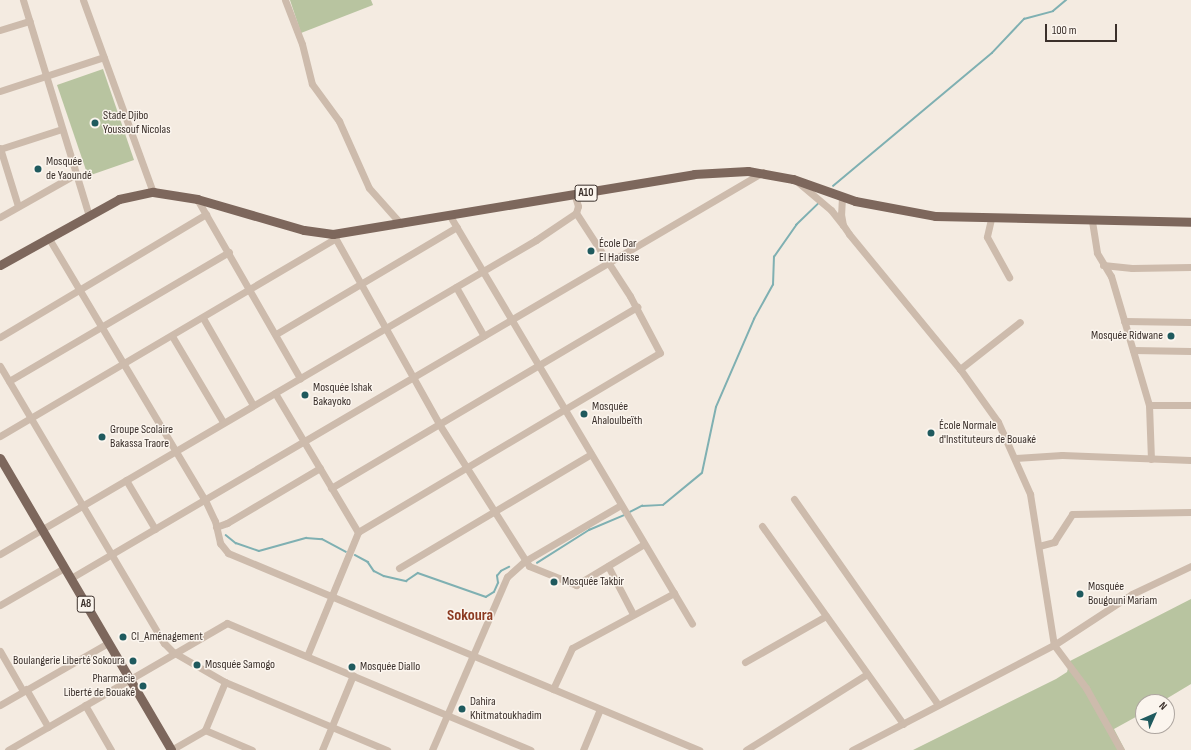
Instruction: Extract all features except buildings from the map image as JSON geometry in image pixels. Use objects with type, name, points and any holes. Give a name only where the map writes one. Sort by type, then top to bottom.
[{"type":"main road","name":"A10","points":[[0,265],[48,237],[119,199],[153,192],[197,199],[304,230],[334,237],[401,224],[575,196],[708,172],[763,172],[793,179],[842,197],[935,216],[990,219],[1191,222]]},
{"type":"main road","name":"A8","points":[[0,458],[171,750]]},
{"type":"street","points":[[23,0],[89,216]]},
{"type":"street","points":[[83,0],[153,192]]},
{"type":"street","points":[[285,0],[302,44],[312,84],[339,121],[369,188],[401,224]]},
{"type":"street","points":[[0,30],[30,21]]},
{"type":"street","points":[[0,91],[47,77],[104,57]]},
{"type":"street","points":[[18,206],[0,148],[62,129]]},
{"type":"street","points":[[71,578],[155,529],[191,505],[204,500],[304,442],[763,172]]},
{"type":"street","points":[[0,217],[76,174]]},
{"type":"street","points":[[793,179],[815,195],[844,226],[960,369],[998,422],[1030,494],[1054,645],[1086,688],[1122,750]]},
{"type":"street","points":[[0,554],[483,271],[576,213],[578,206],[575,196]]},
{"type":"street","points":[[842,197],[844,226]]},
{"type":"street","points":[[197,199],[229,252],[300,378]]},
{"type":"street","points":[[307,656],[358,532],[660,353],[637,307],[576,213]]},
{"type":"street","points":[[0,337],[206,214]]},
{"type":"street","points":[[450,216],[692,624]]},
{"type":"street","points":[[990,219],[987,237],[1009,277]]},
{"type":"street","points":[[1092,221],[1097,253],[1111,276],[1149,405],[1151,459]]},
{"type":"street","points":[[276,334],[457,227]]},
{"type":"street","points":[[48,237],[204,500],[216,527],[220,543],[228,553],[331,598],[699,750]]},
{"type":"street","points":[[0,436],[203,318],[334,237],[439,424],[531,568],[576,585],[644,544]]},
{"type":"street","points":[[9,381],[229,252]]},
{"type":"street","points":[[1103,265],[1132,268],[1191,267]]},
{"type":"street","points":[[456,287],[484,336]]},
{"type":"street","points":[[331,488],[637,307]]},
{"type":"street","points":[[203,318],[253,405]]},
{"type":"street","points":[[1124,321],[1191,322]]},
{"type":"street","points":[[960,369],[1020,322]]},
{"type":"street","points":[[172,336],[223,422]]},
{"type":"street","points":[[1133,350],[1191,351]]},
{"type":"street","points":[[0,366],[156,632],[173,652],[225,682],[387,750]]},
{"type":"street","points":[[275,393],[358,532]]},
{"type":"street","points":[[1149,405],[1191,405]]},
{"type":"street","points":[[399,568],[494,510],[591,454]]},
{"type":"street","points":[[1015,458],[1062,455],[1191,460]]},
{"type":"street","points":[[216,527],[227,523],[320,468]]},
{"type":"street","points":[[126,480],[155,529]]},
{"type":"street","points":[[794,499],[938,706]]},
{"type":"street","points":[[432,750],[471,655],[507,577],[526,561],[621,505]]},
{"type":"street","points":[[1039,546],[1054,542],[1072,514],[1191,512]]},
{"type":"street","points":[[762,526],[902,724]]},
{"type":"street","points":[[608,566],[634,614]]},
{"type":"street","points":[[852,750],[1054,645],[1132,594],[1191,566]]},
{"type":"street","points":[[0,605],[64,568]]},
{"type":"street","points":[[553,689],[572,648],[674,593]]},
{"type":"street","points":[[745,662],[826,616]]},
{"type":"street","points":[[8,750],[173,652],[227,623],[446,714],[521,748],[531,750]]},
{"type":"street","points":[[0,705],[108,643]]},
{"type":"street","points":[[0,651],[48,727]]},
{"type":"street","points":[[746,750],[867,674]]},
{"type":"street","points":[[322,750],[353,675]]},
{"type":"street","points":[[171,750],[205,730],[225,682]]},
{"type":"street","points":[[85,705],[111,750]]},
{"type":"street","points":[[583,750],[600,709]]},
{"type":"street","points":[[205,730],[252,750]]},
{"type":"green space","points":[[290,0],[371,0],[373,5],[301,33]]},
{"type":"green space","name":"Stade Djibo Youssouf Nicolas","points":[[103,69],[134,160],[88,176],[57,85]]},
{"type":"green space","points":[[1191,599],[1191,684],[1174,694],[1135,694],[1135,717],[1114,729],[1125,750],[913,750],[1056,679],[1067,672],[1070,661]]},
{"type":"waterway","points":[[833,186],[992,53],[1024,19],[1053,11],[1066,0]]},
{"type":"waterway","points":[[628,513],[642,506],[663,505],[702,473],[716,407],[754,319],[773,285],[774,257],[796,225],[819,203]]},
{"type":"waterway","points":[[537,563],[589,530],[625,515]]},
{"type":"waterway","points":[[226,535],[236,543],[259,551],[306,538],[322,539],[346,552]]},
{"type":"waterway","points":[[355,555],[368,562],[374,571],[384,576],[406,581],[418,573],[486,597],[494,592],[498,583],[497,576],[501,571],[509,567]]},
{"type":"place","name":"Stade Djibo Youssouf Nicolas","points":[[95,123]]},
{"type":"place","name":"Mosquée de Yaoundé","points":[[38,169]]},
{"type":"place","name":"École Dar El Hadisse","points":[[591,251]]},
{"type":"place","name":"Mosquée Ridwane","points":[[1171,336]]},
{"type":"place","name":"Mosquée Ishak Bakayoko","points":[[305,395]]},
{"type":"place","name":"Mosquée Ahaloulbeïth","points":[[584,414]]},
{"type":"place","name":"École Normale d'Instituteurs de Bouaké","points":[[931,433]]},
{"type":"place","name":"Groupe Scolaire Bakassa Traore","points":[[102,437]]},
{"type":"place","name":"Mosquée Takbir","points":[[554,582]]},
{"type":"place","name":"Mosquée Bougouni Mariam","points":[[1080,594]]},
{"type":"place","name":"CI_Aménagement","points":[[123,637]]},
{"type":"place","name":"Boulangerie Liberté Sokoura","points":[[133,661]]},
{"type":"place","name":"Mosquée Samogo","points":[[197,665]]},
{"type":"place","name":"Mosquée Diallo","points":[[352,667]]},
{"type":"place","name":"Pharmacie Liberté de Bouaké","points":[[143,686]]},
{"type":"place","name":"Dahira Khitmatoukhadim","points":[[462,709]]},
{"type":"district","name":"Sokoura","points":[[470,616]]}]
